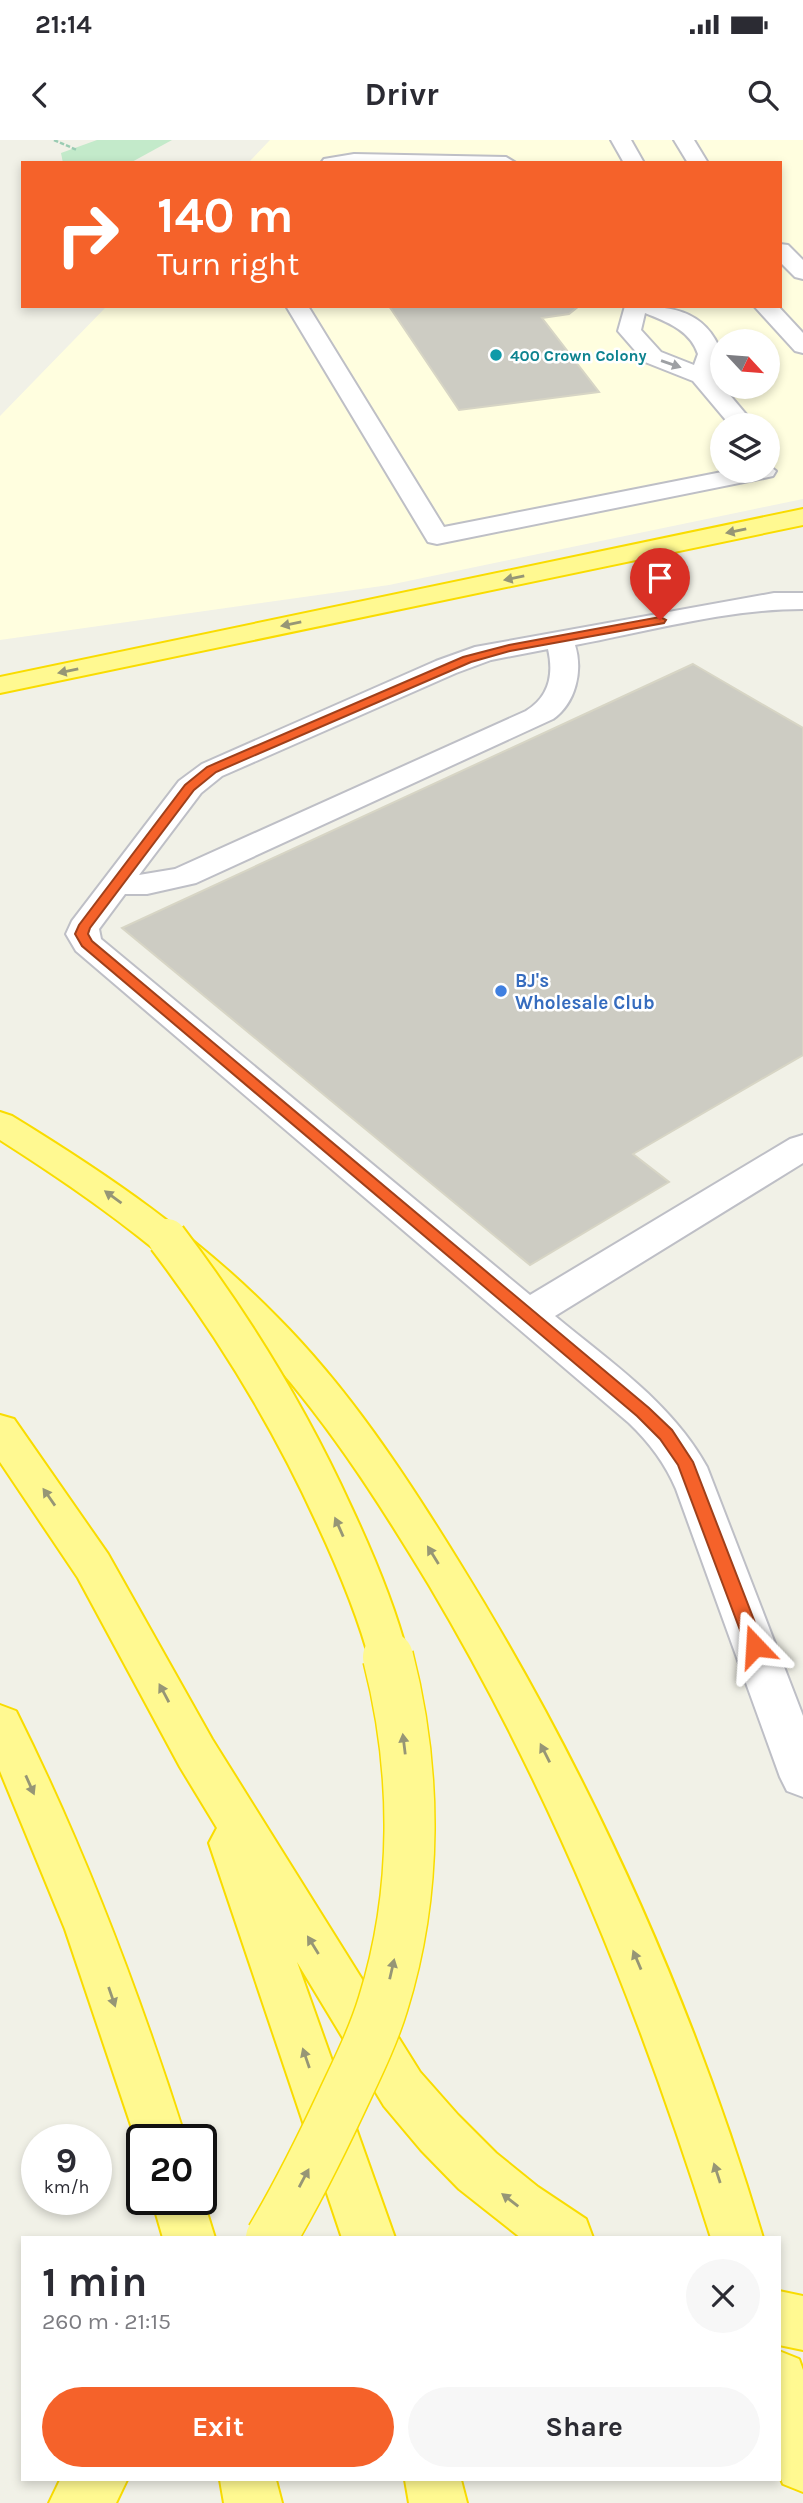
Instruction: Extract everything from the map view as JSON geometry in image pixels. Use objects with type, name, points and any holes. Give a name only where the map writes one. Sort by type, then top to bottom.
[{"type":"highway","points":[[0,685],[803,517]]},
{"type":"highway","points":[[0,1125],[66,1164],[167,1238],[233,1297],[297,1363],[354,1435],[463,1602],[516,1696],[568,1798],[670,2039],[718,2174],[736,2236]]},
{"type":"highway","points":[[167,1238],[256,1361],[286,1415],[338,1523],[384,1641],[409,1783],[407,1884],[400,1936],[387,1991],[368,2046],[314,2158],[272,2236]]},
{"type":"highway","points":[[0,1430],[93,1566],[144,1654],[196,1754],[402,2089],[441,2137],[483,2179],[529,2215],[564,2236]]},
{"type":"highway","points":[[0,1724],[44,1816],[91,1933],[155,2124]]},
{"type":"highway","points":[[196,1754],[261,1926],[367,2236]]},
{"type":"highway","points":[[182,2215],[188,2236]]},
{"type":"highway","points":[[781,2318],[803,2323]]},
{"type":"highway","points":[[781,2386],[803,2464]]},
{"type":"highway","points":[[78,2503],[97,2481]]},
{"type":"highway","points":[[248,2481],[253,2503]]},
{"type":"highway","points":[[433,2481],[438,2503]]},
{"type":"street","points":[[621,140],[633,161]]},
{"type":"street","points":[[684,140],[695,161]]},
{"type":"street","points":[[346,161],[405,161]]},
{"type":"street","points":[[298,308],[437,536],[710,481]]},
{"type":"street","points":[[635,308],[629,331],[648,354],[701,376],[733,413]]},
{"type":"street","points":[[653,308],[684,321],[707,346],[710,354],[701,376]]},
{"type":"street","points":[[767,308],[803,346]]},
{"type":"street","points":[[803,601],[756,603],[485,653],[456,663],[212,770],[190,787],[83,928],[82,938],[643,1412],[677,1448],[697,1489],[803,1777]]},
{"type":"street","points":[[116,884],[148,885],[185,876],[536,717],[552,707],[559,692],[564,659],[558,639]]},
{"type":"street","points":[[527,1315],[803,1147]]},
{"type":"path","points":[[54,140],[77,150]]},
{"type":"shaded area","points":[[97,140],[172,140],[134,161],[63,161],[61,153]]},
{"type":"shaded area","points":[[270,140],[803,140],[803,499],[389,585],[0,640],[0,416],[105,308],[782,308],[782,161],[250,161]]},
{"type":"building","name":"400 Crown Colony","points":[[390,308],[576,308],[569,314],[542,318],[599,392],[459,410]]},
{"type":"building","name":"BJ's Wholesale Club","points":[[693,664],[803,728],[803,1055],[633,1154],[669,1182],[530,1265],[122,928]]},
{"type":"place","name":"400 Crown Colony","points":[[496,355]]},
{"type":"place","name":"BJ's Wholesale Club","points":[[501,991]]},
{"type":"route","points":[[660,620],[509,648],[467,659],[212,770],[190,787],[83,928],[82,938],[643,1412],[666,1435],[677,1448],[697,1489],[755,1646]]}]
